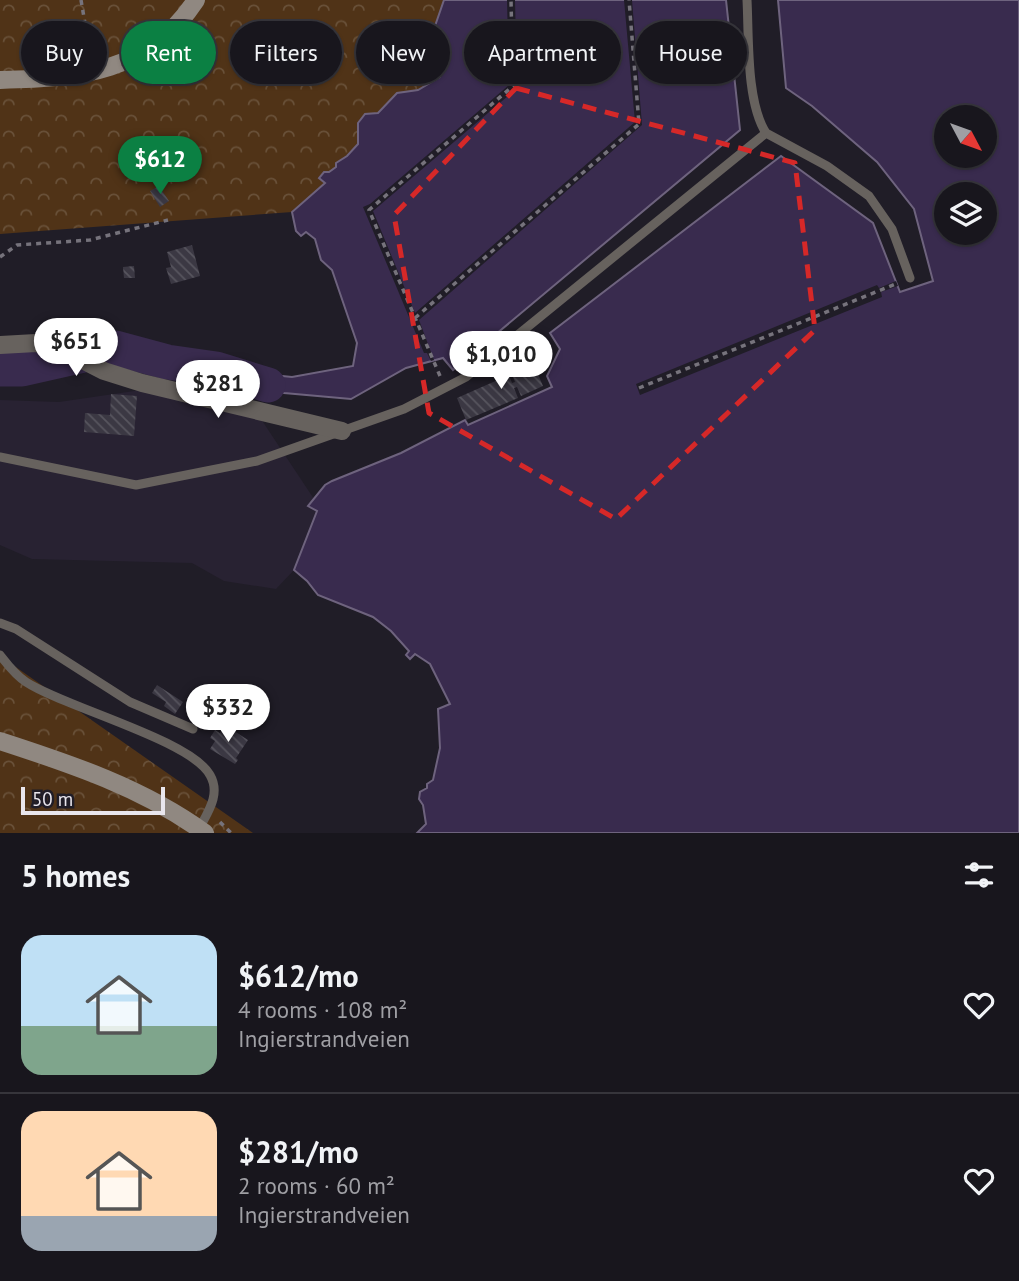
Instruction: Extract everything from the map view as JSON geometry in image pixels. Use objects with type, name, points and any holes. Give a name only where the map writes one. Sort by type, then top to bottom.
[{"type":"main road","points":[[0,80],[69,77],[112,67],[162,40],[172,32],[196,0]]},
{"type":"main road","points":[[0,741],[130,789],[202,831]]},
{"type":"street","points":[[0,345],[36,343],[65,351],[104,371],[142,383],[342,431]]},
{"type":"lane","points":[[747,0],[751,89],[766,133],[827,166],[869,196],[892,229],[910,278]]},
{"type":"lane","points":[[0,457],[136,485],[257,461],[404,409],[466,377],[766,133]]},
{"type":"lane","points":[[0,622],[16,629],[130,702],[193,729]]},
{"type":"lane","points":[[0,654],[25,681],[96,715],[170,744],[203,765],[211,776],[215,797],[202,831]]},
{"type":"path","points":[[81,0],[87,35],[112,67]]},
{"type":"path","points":[[446,387],[369,210],[513,86],[511,0]]},
{"type":"path","points":[[414,318],[639,124],[629,0]]},
{"type":"path","points":[[0,257],[18,245],[90,240],[168,220]]},
{"type":"path","points":[[639,388],[910,278]]},
{"type":"highlighted area","points":[[516,88],[795,163],[815,330],[616,519],[429,413],[394,215]]},
{"type":"shaded area","points":[[444,0],[726,0],[728,21],[635,21],[635,84],[735,84],[740,130],[453,370],[443,358],[406,368],[351,399],[268,389],[273,375],[292,377],[353,366],[357,343],[332,270],[321,260],[315,239],[306,232],[301,236],[296,231],[292,212],[325,183],[319,178],[324,172],[336,167],[336,163],[358,144],[358,123],[365,114],[378,113],[397,93],[418,90],[428,84],[450,84],[450,21],[437,21]]},
{"type":"shaded area","points":[[778,0],[1019,0],[1019,833],[417,833],[426,824],[423,805],[419,799],[420,792],[433,780],[440,748],[438,709],[450,704],[430,664],[415,654],[410,659],[406,655],[409,651],[391,631],[373,617],[318,595],[294,570],[317,511],[308,506],[325,485],[332,481],[401,453],[465,420],[468,425],[552,387],[547,376],[560,349],[550,333],[781,156],[873,223],[900,292],[933,281],[914,209],[877,162],[812,106],[786,88]]},
{"type":"shaded area","points":[[141,390],[257,413],[314,499],[308,507],[317,510],[294,570],[276,589],[224,581],[192,563],[32,559],[0,545],[0,400],[59,402]]},
{"type":"green space","points":[[0,0],[444,0],[437,21],[356,21],[356,84],[429,84],[418,91],[397,93],[378,113],[358,123],[358,144],[336,163],[336,167],[329,173],[324,172],[325,183],[292,212],[0,234]]},
{"type":"green space","points":[[0,656],[253,833],[0,833]]},
{"type":"pier","points":[[507,0],[515,0],[515,21],[507,21]]},
{"type":"pier","points":[[624,0],[632,0],[635,84],[639,84],[642,125],[419,320],[434,360],[431,361],[427,353],[424,353],[363,207],[370,204],[509,85],[517,86],[373,211],[415,313],[635,122]]},
{"type":"pier","points":[[896,281],[898,286],[881,292],[882,297],[640,395],[636,384],[877,285],[879,288]]},
{"type":"building","points":[[159,186],[169,201],[160,207],[150,191]]},
{"type":"building","points":[[192,245],[200,276],[171,284],[166,268],[171,267],[167,252]]},
{"type":"building","points":[[134,266],[135,278],[124,278],[123,267]]},
{"type":"building","points":[[532,360],[543,386],[521,396],[517,387],[514,388],[518,398],[466,420],[457,398],[509,375],[512,383],[515,382],[510,369]]},
{"type":"building","points":[[111,394],[137,396],[134,436],[84,432],[85,413],[110,415]]},
{"type":"building","points":[[157,685],[183,702],[175,714],[164,706],[166,702],[152,693]]},
{"type":"building","points":[[225,725],[248,740],[235,764],[210,749],[215,741],[210,738],[215,730],[220,733]]},
{"type":"waterway","points":[[0,369],[22,369],[115,348],[167,362],[216,369],[268,385]]}]
